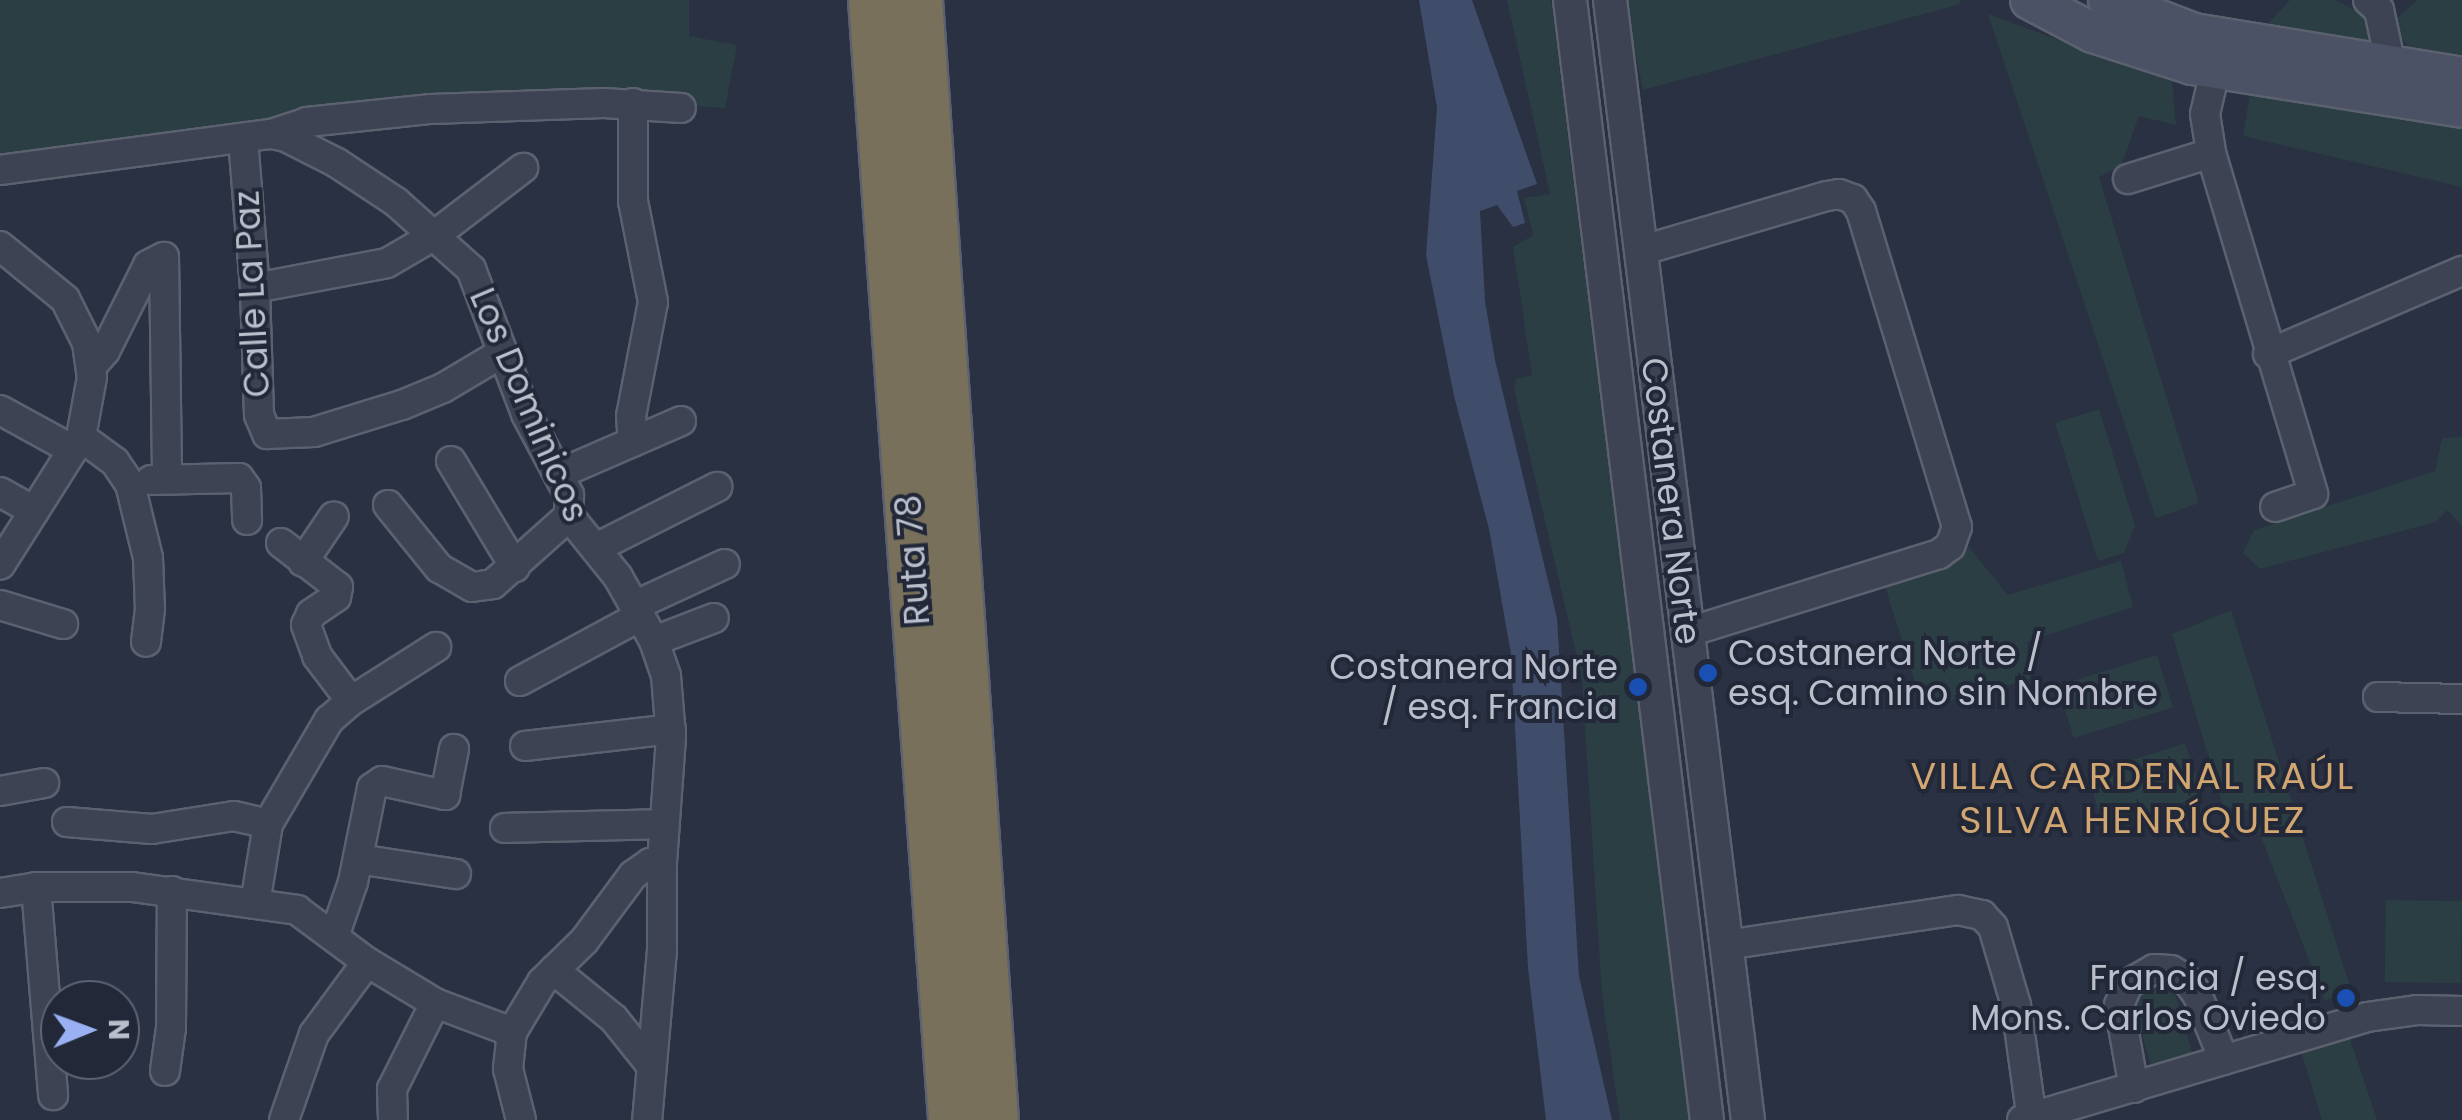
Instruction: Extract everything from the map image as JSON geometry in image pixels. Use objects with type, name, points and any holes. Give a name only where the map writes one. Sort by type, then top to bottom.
[{"type":"highway","name":"Ruta 78","points":[[873,0],[953,1120]]},
{"type":"highway","name":"Ruta 78","points":[[918,0],[994,1120]]},
{"type":"main road","points":[[2030,0],[2112,41],[2215,70],[2462,108]]},
{"type":"main road","points":[[2108,0],[2194,33],[2462,77]]},
{"type":"street","name":"Costanera Norte","points":[[1570,0],[1707,1120]]},
{"type":"street","name":"Costanera Norte","points":[[1610,0],[1748,1120]]},
{"type":"street","points":[[2368,0],[2379,10],[2392,66]]},
{"type":"street","points":[[2215,70],[2205,114],[2212,153],[2312,494],[2275,507]]},
{"type":"street","points":[[0,170],[243,139],[307,122],[430,109],[633,104],[680,108]]},
{"type":"street","points":[[633,104],[633,200],[653,297],[631,416],[633,442]]},
{"type":"street","name":"Los Dominicos","points":[[271,134],[296,140],[351,172],[435,235],[471,269],[482,288],[526,414],[569,494],[569,516],[596,548],[654,642],[670,698],[671,730],[662,862],[662,950],[647,1120]]},
{"type":"street","name":"Calle La Paz","points":[[243,139],[255,288],[259,415],[267,434],[314,432],[360,420],[444,388],[502,353]]},
{"type":"street","points":[[2128,179],[2212,153]]},
{"type":"street","points":[[255,288],[376,267],[435,235],[524,168]]},
{"type":"street","points":[[1640,251],[1827,196],[1839,194],[1853,199],[1861,211],[1957,528],[1950,546],[1939,554],[1688,632]]},
{"type":"street","points":[[0,246],[65,299],[87,342],[91,367],[91,396],[77,444],[0,565]]},
{"type":"street","points":[[91,367],[104,352],[148,266],[164,257],[167,478]]},
{"type":"street","points":[[2268,354],[2462,271]]},
{"type":"street","points":[[0,410],[115,462],[130,484],[148,558],[150,609],[146,642]]},
{"type":"street","points":[[559,474],[680,422]]},
{"type":"street","points":[[450,460],[515,567]]},
{"type":"street","points":[[130,484],[167,478],[239,478],[246,488],[247,520]]},
{"type":"street","points":[[596,548],[717,487]]},
{"type":"street","points":[[0,492],[34,511]]},
{"type":"street","points":[[388,505],[439,568],[472,587],[493,584],[569,516]]},
{"type":"street","points":[[303,562],[334,516]]},
{"type":"street","points":[[281,543],[338,588],[336,597],[311,614],[306,625],[317,656],[351,700]]},
{"type":"street","points":[[520,681],[725,564]]},
{"type":"street","points":[[0,605],[64,624]]},
{"type":"street","points":[[654,642],[714,618]]},
{"type":"street","points":[[254,904],[268,824],[329,720],[351,700],[436,648]]},
{"type":"street","points":[[2378,697],[2462,699]]},
{"type":"street","points":[[525,746],[671,730]]},
{"type":"street","points":[[335,934],[376,783],[445,796],[454,749]]},
{"type":"street","points":[[0,791],[44,784]]},
{"type":"street","points":[[67,822],[152,829],[234,816],[268,824]]},
{"type":"street","points":[[505,828],[665,824]]},
{"type":"street","points":[[358,859],[456,874]]},
{"type":"street","points":[[522,1120],[508,1069],[512,1032],[542,982],[603,919],[633,875],[650,863],[662,862]]},
{"type":"street","points":[[0,892],[36,887],[172,892],[296,910],[335,934],[368,962],[435,1003],[512,1032]]},
{"type":"street","points":[[36,887],[54,1095]]},
{"type":"street","points":[[165,1071],[171,1028],[172,892]]},
{"type":"street","points":[[1726,945],[1958,910],[1982,914],[1993,926],[2016,1005],[2032,1119]]},
{"type":"street","points":[[284,1120],[314,1034],[368,962]]},
{"type":"street","points":[[2134,1088],[2119,1005],[2128,984],[2154,969],[2172,970],[2185,978],[2196,994],[2224,1060]]},
{"type":"street","points":[[554,970],[614,1019],[650,1064]]},
{"type":"street","points":[[393,1120],[392,1089],[435,1003]]},
{"type":"street","points":[[2022,1120],[2380,1014],[2462,1010]]},
{"type":"green space","points":[[0,0],[689,0],[689,36],[737,45],[725,108],[576,98],[0,157]]},
{"type":"green space","points":[[1507,0],[1551,0],[1689,1120],[1620,1120],[1602,995],[1582,678],[1514,389],[1516,379],[1532,375],[1513,247],[1533,235],[1524,198],[1550,194]]},
{"type":"green space","points":[[1624,0],[1962,0],[1957,5],[1643,90]]},
{"type":"green space","points":[[2290,0],[2336,0],[2362,14],[2377,33],[2379,54],[2264,28]]},
{"type":"green space","points":[[2417,0],[2462,0],[2462,64],[2418,58],[2390,25]]},
{"type":"green space","points":[[1988,14],[2172,81],[2176,125],[2139,116],[2121,166],[2099,177],[2199,503],[2156,518]]},
{"type":"green space","points":[[2250,93],[2462,124],[2462,187],[2243,136]]},
{"type":"green space","points":[[2099,409],[2135,526],[2124,553],[2098,561],[2055,423]]},
{"type":"green space","points":[[2462,437],[2462,526],[2447,510],[2436,522],[2260,569],[2243,553],[2254,530],[2435,471],[2442,438]]},
{"type":"green space","points":[[1968,546],[2008,595],[2121,561],[2133,607],[2027,642],[2030,679],[1923,708],[1884,583]]},
{"type":"green space","points":[[2231,610],[2351,990],[2325,1001],[2251,811],[2223,806],[2172,634]]},
{"type":"green space","points":[[2157,655],[2173,708],[2074,738],[2058,685]]},
{"type":"green space","points":[[2185,743],[2202,796],[2104,828],[2087,775]]},
{"type":"green space","points":[[2386,900],[2462,901],[2461,983],[2385,982]]},
{"type":"green space","points":[[2172,983],[2192,1054],[2151,1066],[2131,995]]},
{"type":"green space","points":[[2349,1035],[2377,1120],[2322,1120],[2301,1051]]},
{"type":"water","points":[[1419,0],[1472,0],[1537,184],[1517,191],[1525,223],[1513,227],[1497,205],[1480,211],[1485,301],[1495,360],[1557,618],[1579,976],[1612,1120],[1546,1120],[1528,968],[1511,654],[1489,529],[1454,396],[1426,255],[1437,108]]},
{"type":"place","name":"Costanera Norte / esq. Camino sin Nombre","points":[[1708,673]]},
{"type":"place","name":"Costanera Norte / esq. Francia","points":[[1638,687]]},
{"type":"place","name":"Francia / esq. Mons. Carlos Oviedo","points":[[2346,998]]},
{"type":"district","name":"VILLA CARDENAL RAÚL SILVA HENRÍQUEZ","points":[[2133,798]]}]
